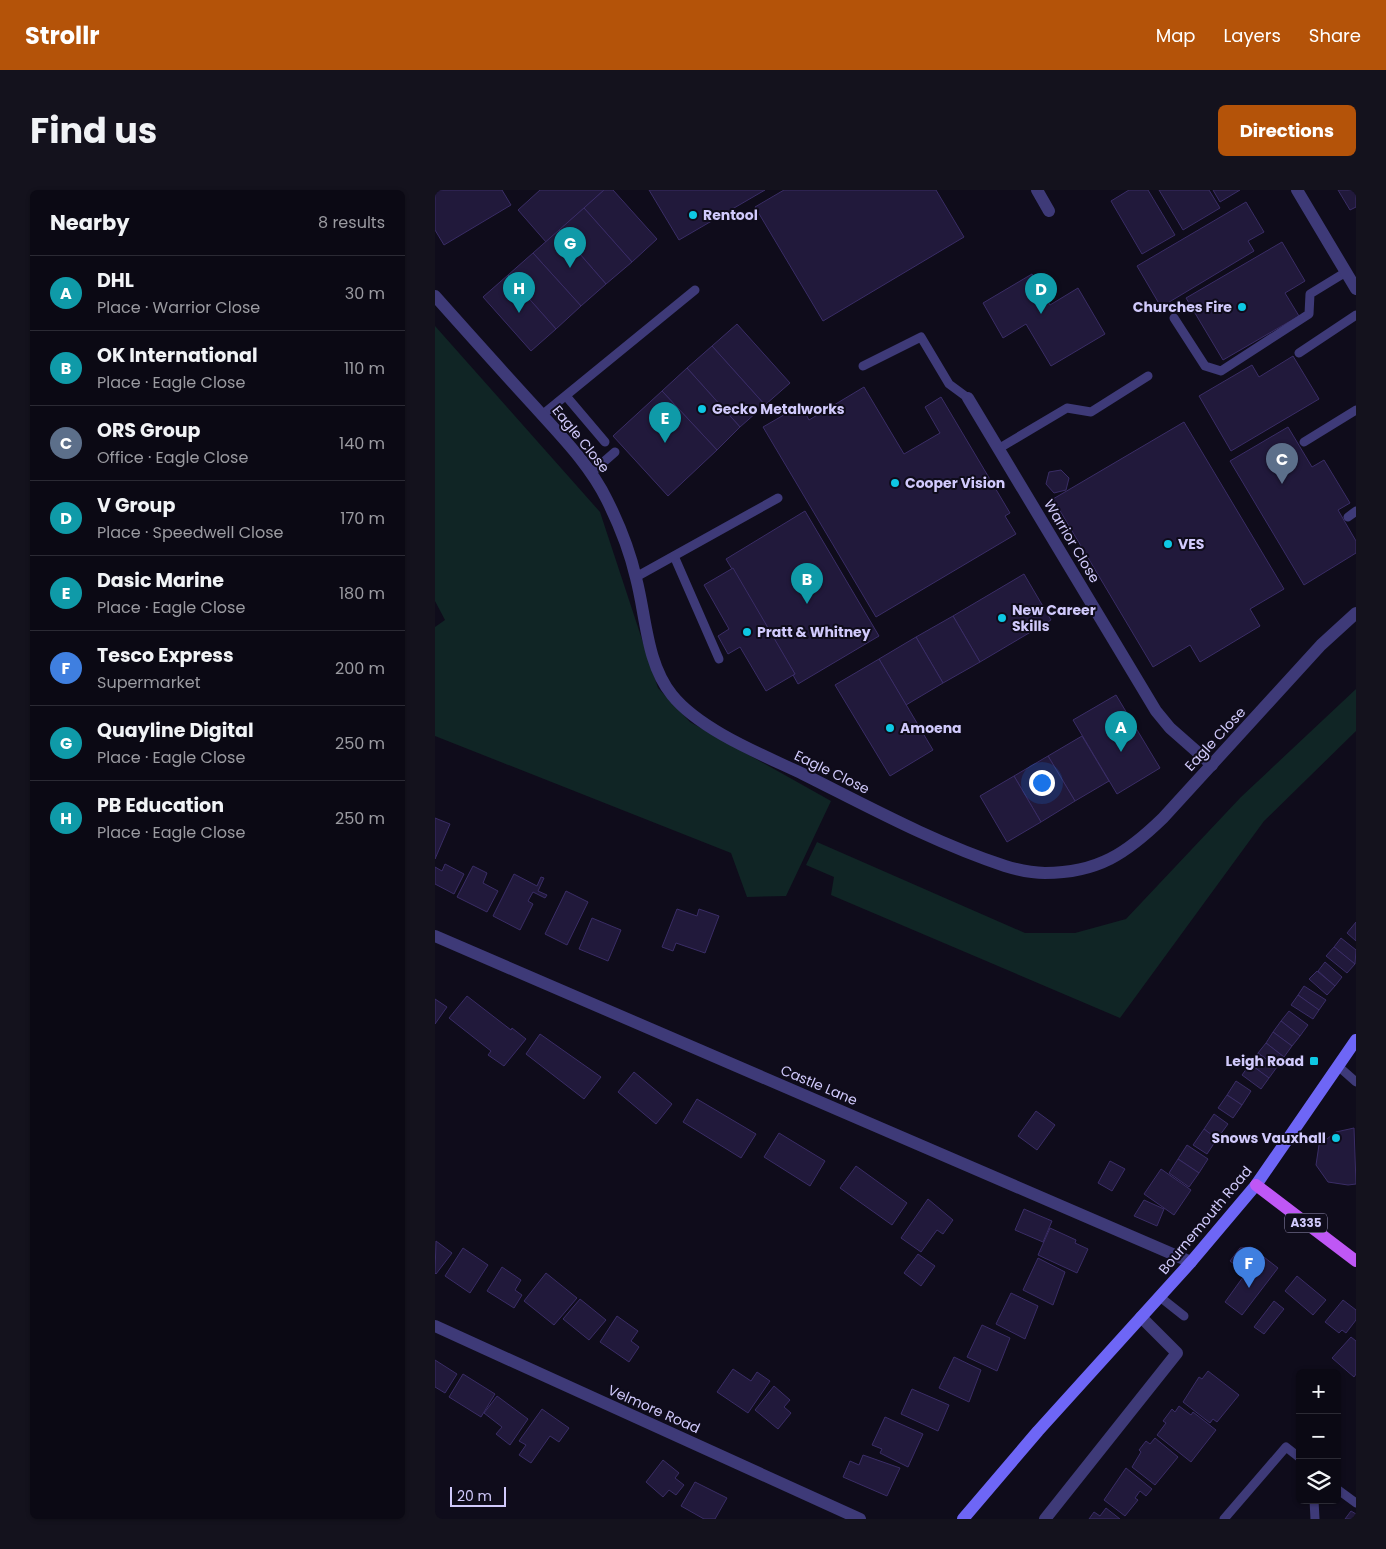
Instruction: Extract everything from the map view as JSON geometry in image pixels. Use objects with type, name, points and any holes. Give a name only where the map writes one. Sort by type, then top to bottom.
[{"type":"main road","name":"A335","points":[[1256,1185],[1356,1261]]},
{"type":"street","points":[[1037,190],[1049,211]]},
{"type":"street","points":[[1297,190],[1356,289]]},
{"type":"street","name":"Eagle Close","points":[[435,296],[542,415],[591,473],[616,519],[636,577],[645,620],[663,684],[679,703],[727,737],[912,827],[1002,865],[1029,872],[1060,872],[1079,869],[1119,856],[1136,844],[1163,818],[1321,645],[1356,613]]},
{"type":"street","name":"Warrior Close","points":[[968,398],[1156,711],[1171,728],[1212,765]]},
{"type":"street","name":"Castle Lane","points":[[435,936],[1191,1262]]},
{"type":"street","name":"Bournemouth Road","points":[[963,1519],[1038,1431],[1191,1262],[1256,1185],[1356,1040]]},
{"type":"street","points":[[1045,1519],[1177,1353],[1141,1317]]},
{"type":"street","name":"Velmore Road","points":[[435,1326],[860,1519]]},
{"type":"lane","points":[[1174,318],[1205,366],[1221,371],[1309,314],[1310,294],[1345,272]]},
{"type":"lane","points":[[542,415],[695,290]]},
{"type":"lane","points":[[1299,353],[1356,315]]},
{"type":"lane","points":[[863,366],[921,337],[949,384],[968,398]]},
{"type":"lane","points":[[998,448],[1067,408],[1091,412],[1148,376]]},
{"type":"lane","points":[[566,396],[605,442]]},
{"type":"lane","points":[[1304,442],[1356,410]]},
{"type":"lane","points":[[591,473],[615,452]]},
{"type":"lane","points":[[636,577],[779,498]]},
{"type":"lane","points":[[674,556],[719,659]]},
{"type":"lane","points":[[1338,1066],[1356,1082]]},
{"type":"lane","points":[[1160,1297],[1183,1316]]},
{"type":"lane","points":[[1225,1519],[1286,1447],[1296,1455]]},
{"type":"lane","points":[[1341,1492],[1356,1503]]},
{"type":"lane","points":[[1314,1504],[1315,1519]]},
{"type":"green space","points":[[435,326],[600,512],[658,688],[690,722],[831,801],[786,896],[747,897],[731,853],[435,736],[435,627],[445,620],[435,601]]},
{"type":"green space","points":[[1356,689],[1356,731],[1264,821],[1120,1018],[831,895],[834,877],[806,865],[817,842],[1025,933],[1075,933],[1126,919],[1241,797]]},
{"type":"building","points":[[435,190],[502,190],[511,205],[444,245],[435,230]]},
{"type":"building","points":[[540,190],[604,190],[546,242],[518,210]]},
{"type":"building","points":[[604,190],[613,190],[657,239],[632,262],[584,208]]},
{"type":"building","name":"Rentool","points":[[649,190],[765,190],[679,240]]},
{"type":"building","points":[[784,190],[936,190],[964,237],[823,321],[755,207]]},
{"type":"building","points":[[1129,190],[1148,190],[1175,235],[1142,254],[1111,201]]},
{"type":"building","points":[[1159,190],[1209,190],[1220,208],[1183,230]]},
{"type":"building","points":[[1213,190],[1240,190],[1220,202]]},
{"type":"building","points":[[1338,190],[1356,190],[1356,207],[1350,210]]},
{"type":"building","points":[[1246,202],[1264,232],[1248,241],[1254,251],[1161,307],[1137,266]]},
{"type":"building","points":[[584,208],[632,262],[606,284],[559,230]]},
{"type":"building","points":[[559,230],[606,284],[581,306],[533,253]]},
{"type":"building","name":"Churches Fire","points":[[1282,242],[1305,281],[1285,293],[1299,316],[1223,360],[1186,298]]},
{"type":"building","points":[[533,253],[581,306],[556,329],[508,275]]},
{"type":"building","points":[[1032,274],[1050,305],[1078,288],[1105,334],[1051,366],[1026,324],[1003,338],[983,303]]},
{"type":"building","points":[[508,275],[556,329],[531,351],[483,297]]},
{"type":"building","points":[[737,324],[790,383],[765,405],[712,346]]},
{"type":"building","points":[[712,346],[765,405],[740,427],[687,368]]},
{"type":"building","points":[[1293,356],[1319,399],[1231,451],[1199,396],[1252,365],[1259,377]]},
{"type":"building","name":"Gecko Metalworks","points":[[687,368],[740,427],[717,450],[662,391]]},
{"type":"building","name":"Cooper Vision","points":[[864,387],[904,454],[940,433],[925,407],[941,397],[1010,513],[1005,516],[1016,534],[876,617],[763,427],[801,405],[809,420]]},
{"type":"building","points":[[662,391],[717,450],[668,496],[613,436]]},
{"type":"building","name":"VES","points":[[1184,422],[1284,589],[1250,609],[1260,626],[1200,662],[1190,645],[1153,667],[1053,499]]},
{"type":"building","points":[[1288,427],[1312,467],[1324,460],[1350,503],[1338,510],[1356,541],[1356,553],[1304,585],[1230,461]]},
{"type":"building","points":[[1061,470],[1069,478],[1066,490],[1054,493],[1046,484],[1049,472]]},
{"type":"building","points":[[805,511],[879,636],[798,684],[793,675],[795,674],[726,559]]},
{"type":"building","name":"Pratt & Whitney","points":[[733,568],[795,674],[766,691],[740,647],[728,654],[718,636],[729,629],[704,585]]},
{"type":"building","name":"New Career Skills","points":[[1024,574],[1051,620],[980,662],[953,616]]},
{"type":"building","points":[[953,616],[980,662],[943,683],[916,637]]},
{"type":"building","points":[[916,637],[943,683],[906,705],[879,659]]},
{"type":"building","name":"Amoena","points":[[879,659],[933,750],[890,776],[835,685]]},
{"type":"building","points":[[1116,695],[1160,768],[1117,794],[1073,720]]},
{"type":"building","points":[[1082,736],[1109,781],[1075,801],[1048,756]]},
{"type":"building","points":[[1048,756],[1075,801],[1041,822],[1014,776]]},
{"type":"building","points":[[1014,776],[1041,822],[1007,842],[980,796]]},
{"type":"building","points":[[435,818],[450,824],[435,859]]},
{"type":"building","points":[[445,864],[464,874],[454,894],[435,884],[435,867],[442,871]]},
{"type":"building","points":[[473,866],[487,873],[483,883],[498,891],[487,912],[457,897]]},
{"type":"building","points":[[514,874],[537,886],[541,877],[544,878],[538,891],[547,895],[545,898],[533,892],[528,901],[533,904],[520,930],[493,916]]},
{"type":"building","points":[[566,891],[588,902],[567,945],[545,934]]},
{"type":"building","points":[[677,909],[697,916],[699,909],[719,916],[705,953],[676,943],[673,951],[662,947]]},
{"type":"building","points":[[592,918],[621,930],[608,961],[579,949]]},
{"type":"building","points":[[1356,922],[1356,941],[1347,933]]},
{"type":"building","points":[[1341,938],[1356,950],[1355,964],[1334,947]]},
{"type":"building","points":[[1334,947],[1355,964],[1347,973],[1326,956]]},
{"type":"building","points":[[1325,962],[1342,977],[1335,986],[1318,971]]},
{"type":"building","points":[[1317,971],[1335,986],[1327,995],[1309,979]]},
{"type":"building","points":[[1304,986],[1326,1000],[1319,1010],[1298,995]]},
{"type":"building","points":[[1298,995],[1319,1010],[1313,1019],[1291,1005]]},
{"type":"building","points":[[467,996],[511,1030],[512,1028],[526,1039],[504,1066],[488,1055],[491,1051],[449,1018]]},
{"type":"building","points":[[435,999],[447,1007],[435,1024]]},
{"type":"building","points":[[1289,1011],[1308,1025],[1300,1036],[1281,1021]]},
{"type":"building","points":[[1281,1021],[1300,1036],[1292,1046],[1273,1032]]},
{"type":"building","points":[[1273,1032],[1292,1046],[1284,1057],[1266,1043]]},
{"type":"building","points":[[540,1034],[601,1077],[584,1099],[526,1054]]},
{"type":"building","points":[[1266,1043],[1284,1057],[1277,1067],[1258,1053]]},
{"type":"building","points":[[1258,1053],[1277,1067],[1269,1078],[1250,1064]]},
{"type":"building","points":[[1250,1064],[1269,1078],[1261,1089],[1242,1075]]},
{"type":"building","points":[[634,1072],[672,1104],[656,1124],[618,1092]]},
{"type":"building","points":[[1236,1081],[1251,1091],[1242,1105],[1227,1095]]},
{"type":"building","points":[[1227,1095],[1242,1105],[1233,1118],[1218,1108]]},
{"type":"building","points":[[697,1099],[756,1134],[741,1158],[683,1122]]},
{"type":"building","points":[[1036,1111],[1055,1125],[1037,1150],[1018,1136]]},
{"type":"building","points":[[1214,1114],[1228,1124],[1217,1139],[1204,1129]]},
{"type":"building","points":[[1354,1128],[1356,1184],[1348,1185],[1328,1182],[1316,1165],[1319,1145],[1336,1132]]},
{"type":"building","points":[[1204,1129],[1217,1139],[1207,1154],[1193,1145]]},
{"type":"building","points":[[779,1133],[825,1161],[810,1186],[764,1157]]},
{"type":"building","points":[[1187,1145],[1208,1159],[1199,1173],[1178,1159]]},
{"type":"building","points":[[1178,1159],[1199,1173],[1189,1187],[1169,1173]]},
{"type":"building","points":[[1110,1161],[1125,1169],[1112,1191],[1098,1183]]},
{"type":"building","points":[[856,1166],[907,1203],[892,1225],[840,1188]]},
{"type":"building","points":[[1161,1169],[1191,1190],[1174,1215],[1144,1194]]},
{"type":"building","points":[[928,1199],[953,1220],[943,1234],[937,1230],[921,1252],[901,1238]]},
{"type":"building","points":[[1144,1200],[1164,1209],[1157,1226],[1134,1216]]},
{"type":"building","points":[[1024,1209],[1052,1221],[1043,1242],[1015,1230]]},
{"type":"building","points":[[1050,1228],[1076,1240],[1075,1243],[1088,1249],[1077,1273],[1038,1255]]},
{"type":"building","points":[[436,1241],[452,1253],[436,1274],[435,1273]]},
{"type":"building","points":[[1251,1247],[1278,1268],[1242,1315],[1225,1302],[1246,1273],[1230,1261],[1240,1248]]},
{"type":"building","points":[[463,1248],[488,1265],[470,1293],[445,1276]]},
{"type":"building","points":[[918,1254],[935,1266],[921,1286],[904,1273]]},
{"type":"building","points":[[1038,1258],[1065,1272],[1053,1305],[1023,1290]]},
{"type":"building","points":[[502,1267],[521,1280],[515,1290],[522,1295],[514,1308],[487,1291]]},
{"type":"building","points":[[546,1273],[577,1298],[554,1325],[524,1301]]},
{"type":"building","points":[[1297,1276],[1326,1300],[1313,1315],[1285,1291]]},
{"type":"building","points":[[1011,1293],[1038,1306],[1025,1339],[996,1324]]},
{"type":"building","points":[[580,1299],[606,1320],[589,1340],[563,1319]]},
{"type":"building","points":[[1343,1300],[1356,1310],[1356,1320],[1346,1333],[1342,1330],[1339,1333],[1325,1322]]},
{"type":"building","points":[[1274,1301],[1284,1309],[1264,1334],[1254,1327]]},
{"type":"building","points":[[617,1316],[638,1331],[631,1341],[639,1347],[629,1362],[600,1342]]},
{"type":"building","points":[[982,1325],[1010,1338],[997,1371],[967,1357]]},
{"type":"building","points":[[1351,1337],[1356,1341],[1356,1374],[1354,1377],[1332,1358]]},
{"type":"building","points":[[954,1357],[981,1370],[969,1402],[939,1388]]},
{"type":"building","points":[[435,1360],[457,1374],[445,1393],[435,1387]]},
{"type":"building","points":[[733,1369],[751,1381],[757,1372],[770,1381],[748,1413],[717,1392]]},
{"type":"building","points":[[1208,1371],[1239,1395],[1217,1422],[1213,1419],[1210,1423],[1183,1402],[1199,1377],[1202,1379]]},
{"type":"building","points":[[463,1374],[495,1394],[481,1417],[449,1397]]},
{"type":"building","points":[[774,1386],[790,1400],[784,1407],[791,1413],[778,1429],[755,1410]]},
{"type":"building","points":[[912,1389],[949,1405],[938,1431],[901,1414]]},
{"type":"building","points":[[497,1396],[528,1419],[510,1445],[496,1434],[502,1427],[484,1413]]},
{"type":"building","points":[[1179,1406],[1191,1415],[1193,1412],[1216,1430],[1191,1462],[1157,1435],[1166,1423],[1163,1421],[1172,1409],[1175,1412]]},
{"type":"building","points":[[542,1409],[569,1428],[559,1442],[550,1436],[531,1463],[519,1455],[526,1445],[519,1441]]},
{"type":"building","points":[[885,1417],[923,1434],[908,1467],[880,1453],[882,1449],[872,1445]]},
{"type":"building","points":[[1155,1438],[1178,1457],[1155,1485],[1132,1467],[1141,1452],[1139,1450],[1146,1441],[1150,1444]]},
{"type":"building","points":[[863,1455],[900,1468],[887,1496],[843,1477],[850,1461],[859,1465]]},
{"type":"building","points":[[663,1460],[679,1473],[675,1478],[684,1485],[676,1495],[669,1490],[663,1497],[646,1482]]},
{"type":"building","points":[[1126,1468],[1152,1489],[1146,1496],[1140,1491],[1135,1498],[1138,1500],[1125,1516],[1104,1500]]},
{"type":"building","points":[[695,1482],[727,1498],[715,1519],[704,1519],[681,1506]]},
{"type":"building","points":[[1106,1508],[1120,1519],[1089,1519],[1094,1512],[1100,1516]]},
{"type":"building","points":[[1351,1511],[1356,1514],[1356,1519],[1345,1519]]},
{"type":"place","name":"Rentool","points":[[693,215]]},
{"type":"place","name":"Quayline Digital","points":[[570,268]]},
{"type":"place","name":"Churches Fire","points":[[1242,307]]},
{"type":"place","name":"PB Education","points":[[519,313]]},
{"type":"place","name":"V Group","points":[[1041,314]]},
{"type":"place","name":"Gecko Metalworks","points":[[702,409]]},
{"type":"place","name":"Dasic Marine","points":[[665,443]]},
{"type":"place","name":"Cooper Vision","points":[[895,483]]},
{"type":"place","name":"ORS Group","points":[[1282,484]]},
{"type":"place","name":"VES","points":[[1168,544]]},
{"type":"place","name":"OK International","points":[[807,604]]},
{"type":"place","name":"New Career Skills","points":[[1002,618]]},
{"type":"place","name":"Pratt & Whitney","points":[[747,632]]},
{"type":"place","name":"Amoena","points":[[890,728]]},
{"type":"place","name":"DHL","points":[[1121,752]]},
{"type":"place","name":"Leigh Road","points":[[1314,1061]]},
{"type":"place","name":"Snows Vauxhall","points":[[1336,1138]]},
{"type":"place","name":"Tesco Express","points":[[1249,1288]]}]
